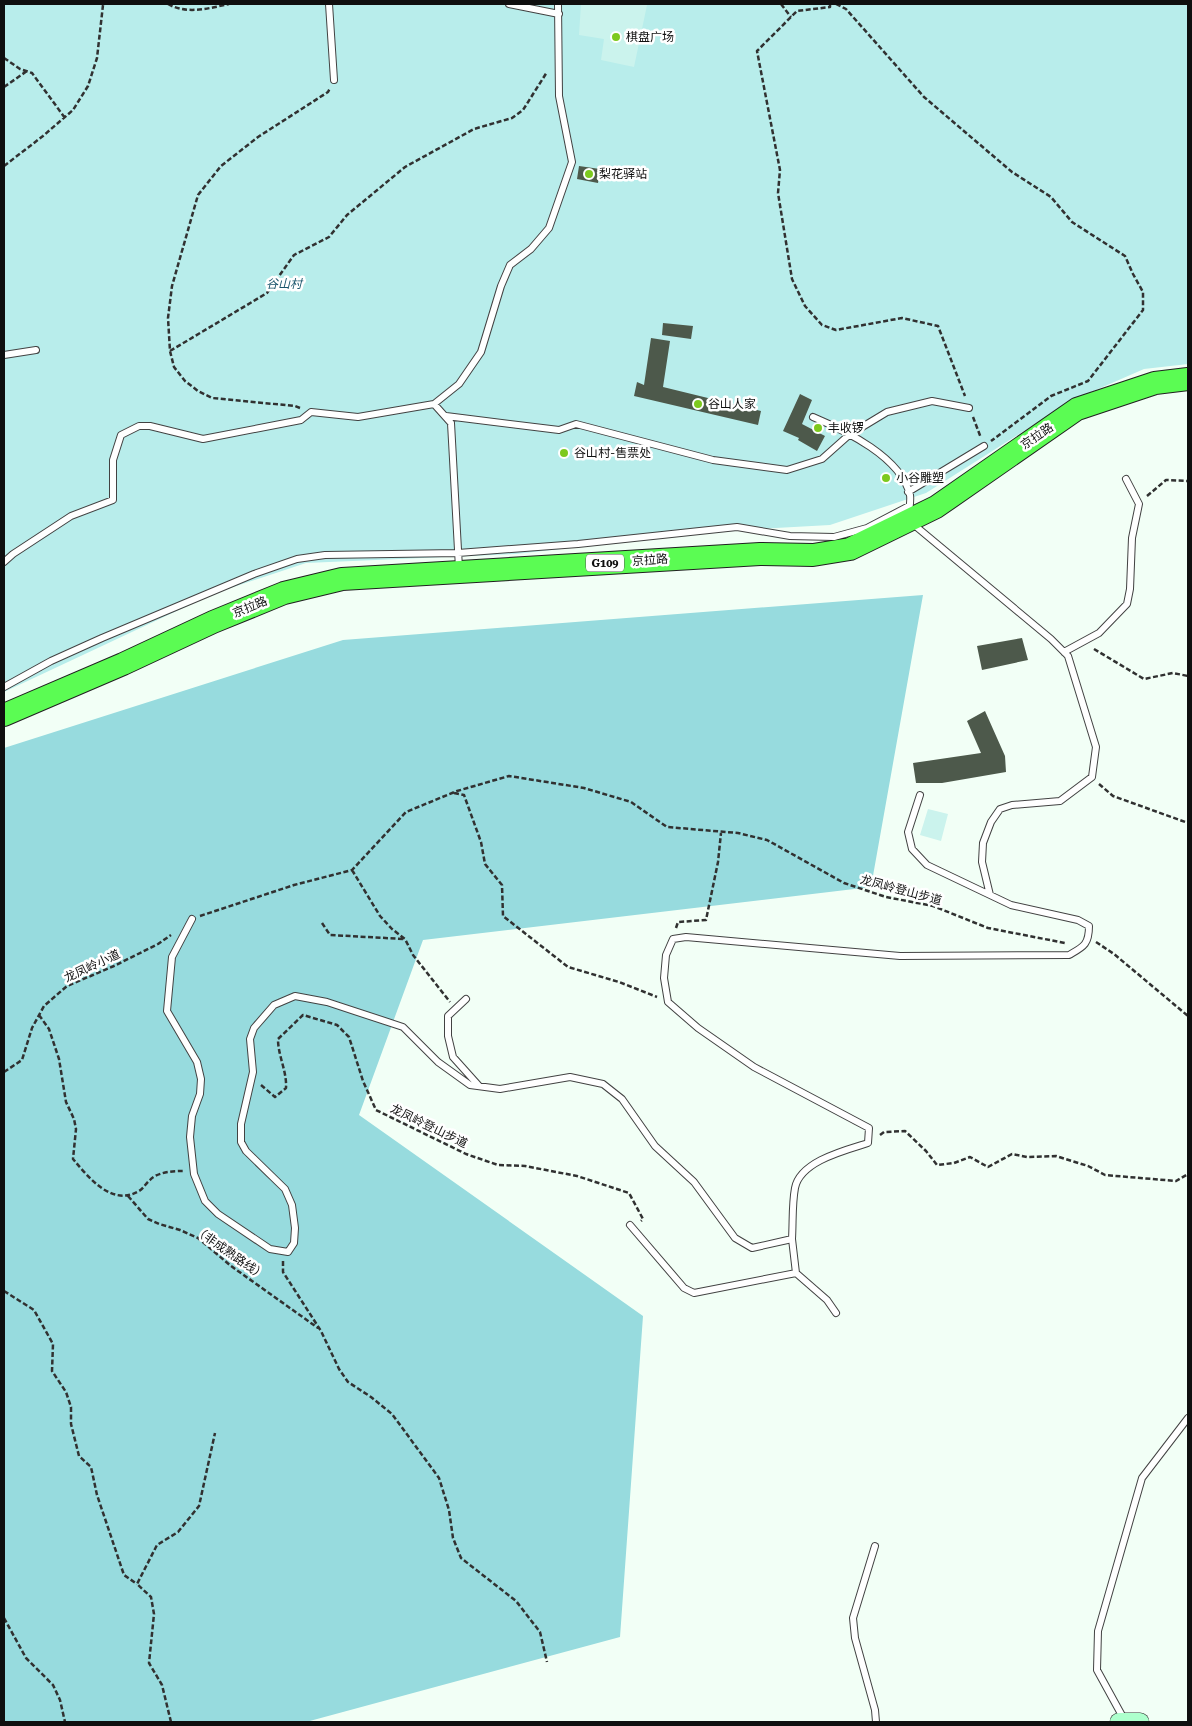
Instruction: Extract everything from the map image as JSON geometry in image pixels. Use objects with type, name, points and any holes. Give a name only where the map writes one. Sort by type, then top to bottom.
[{"type":"highway","name":"京拉路","points":[[4,715],[123,664],[213,622],[284,593],[342,579],[459,563],[760,554],[813,555],[850,549],[909,514],[936,507],[1077,409],[1155,383],[1188,379]]},
{"type":"street","points":[[1119,1722],[1140,1722]]},
{"type":"lane","points":[[329,4],[334,80]]},
{"type":"lane","points":[[509,4],[559,14]]},
{"type":"lane","points":[[4,562],[13,554],[71,516],[113,500],[113,460],[121,436],[139,426],[150,426],[203,438],[302,420],[311,412],[358,417],[434,404],[459,384],[481,352],[501,286],[510,265],[531,248],[549,228],[572,162],[559,96],[558,4]]},
{"type":"lane","points":[[4,355],[36,350]]},
{"type":"lane","points":[[446,416],[559,430],[576,424],[713,460],[788,470],[822,459],[849,435],[887,412],[932,400],[970,408]]},
{"type":"lane","points":[[4,687],[51,661],[102,638],[254,574],[297,559],[325,555],[459,563],[451,422],[434,404]]},
{"type":"lane","points":[[813,417],[836,427],[885,457],[899,471],[910,496],[909,514],[1068,656],[1096,747],[1092,777],[1060,801],[1012,805],[1000,809],[991,822],[983,843],[982,862],[990,896]]},
{"type":"lane","points":[[908,492],[984,446]]},
{"type":"lane","points":[[1064,652],[1099,633],[1127,604],[1130,589],[1132,538],[1139,504],[1126,479]]},
{"type":"lane","points":[[836,1313],[827,1300],[796,1273],[792,1239],[795,1186],[805,1170],[827,1156],[868,1142],[869,1128],[754,1068],[698,1028],[668,1002],[664,978],[666,955],[672,939],[686,937],[900,956],[1068,955],[1084,947],[1089,936],[1089,926],[1078,920],[1011,905],[927,866],[912,850],[908,832],[920,795]]},
{"type":"lane","points":[[192,919],[172,957],[167,1012],[197,1062],[201,1079],[200,1094],[192,1116],[190,1136],[194,1174],[205,1201],[218,1214],[270,1249],[288,1252],[294,1243],[296,1228],[292,1205],[285,1188],[246,1151],[241,1142],[241,1124],[253,1072],[250,1039],[254,1028],[274,1005],[295,996],[327,1002],[403,1027],[438,1062],[470,1084],[500,1089],[570,1077],[603,1084],[622,1099],[655,1146],[694,1182],[735,1238],[752,1248],[792,1239]]},
{"type":"lane","points":[[466,999],[448,1016],[448,1036],[453,1057],[479,1086]]},
{"type":"lane","points":[[630,1226],[684,1288],[694,1293],[796,1273]]},
{"type":"lane","points":[[1126,1722],[1097,1670],[1098,1631],[1142,1478],[1188,1418]]},
{"type":"lane","points":[[875,1546],[853,1618],[855,1638],[875,1710],[876,1722]]},
{"type":"path","points":[[4,166],[74,110],[88,86],[97,58],[103,5],[105,4]]},
{"type":"path","points":[[168,4],[198,10],[229,4]]},
{"type":"path","points":[[781,4],[791,17]]},
{"type":"path","points":[[830,4],[830,7],[797,11],[758,51],[780,170],[778,192],[792,279],[805,306],[822,326],[836,330],[902,318],[938,326],[984,446],[1051,396],[1088,381],[1144,310],[1143,292],[1125,256],[1072,222],[1050,197],[1012,172],[924,97],[846,9],[836,4]]},
{"type":"path","points":[[4,58],[26,72],[32,73],[64,118]]},
{"type":"path","points":[[170,351],[267,293],[294,255],[329,237],[347,215],[405,167],[474,129],[512,118],[523,110],[548,70]]},
{"type":"path","points":[[4,87],[26,72]]},
{"type":"path","points":[[311,412],[295,406],[212,398],[198,391],[185,381],[174,367],[170,351],[168,318],[172,286],[198,195],[221,166],[258,137],[328,92],[334,80]]},
{"type":"path","points":[[1139,504],[1166,480],[1188,481]]},
{"type":"path","points":[[1083,642],[1144,679],[1173,674],[1188,676]]},
{"type":"path","name":"龙凤岭登山步道","points":[[352,870],[406,812],[452,793],[509,776],[584,788],[631,802],[667,827],[738,833],[767,840],[844,883],[886,897],[933,906],[988,928],[1084,947]]},
{"type":"path","points":[[1092,777],[1112,796],[1188,822]]},
{"type":"path","points":[[452,793],[464,795],[481,842],[486,864],[502,886],[503,916],[568,967],[619,982],[668,1002]]},
{"type":"path","points":[[672,939],[678,922],[706,920],[722,832]]},
{"type":"path","points":[[192,919],[294,885],[352,870],[380,916],[405,939],[413,955],[456,1008]]},
{"type":"path","name":"龙凤岭小道","points":[[4,1072],[22,1060],[32,1028],[44,1006],[67,986],[114,966],[158,944],[192,919]]},
{"type":"path","points":[[322,923],[330,935],[405,939]]},
{"type":"path","points":[[1089,936],[1114,954],[1188,1016]]},
{"type":"path","points":[[39,1015],[49,1029],[58,1059],[66,1102],[74,1119],[76,1129],[73,1159],[90,1179],[109,1193],[128,1196],[141,1190],[152,1177],[182,1170],[194,1174]]},
{"type":"path","name":"龙凤岭登山步道","points":[[253,1072],[264,1089],[275,1098],[286,1088],[286,1079],[278,1049],[278,1039],[303,1015],[337,1024],[349,1037],[376,1110],[466,1154],[498,1165],[526,1166],[578,1176],[629,1193],[643,1220],[630,1226]]},
{"type":"path","points":[[868,1142],[884,1132],[905,1131],[926,1151],[937,1165],[954,1164],[970,1157],[988,1167],[1012,1154],[1027,1157],[1056,1156],[1088,1166],[1105,1176],[1176,1181],[1188,1174]]},
{"type":"path","name":"（非成熟路线）","points":[[128,1196],[148,1218],[198,1238],[231,1266],[321,1331]]},
{"type":"path","points":[[282,1251],[283,1272],[321,1331],[339,1369],[348,1382],[392,1414],[439,1478],[449,1510],[453,1538],[461,1558],[516,1601],[540,1632],[547,1662]]},
{"type":"path","points":[[4,1291],[34,1310],[53,1344],[52,1371],[66,1392],[71,1407],[71,1424],[79,1456],[91,1467],[97,1495],[124,1575],[151,1597],[154,1614],[149,1663],[162,1685],[171,1722]]},
{"type":"path","points":[[137,1584],[157,1545],[178,1532],[199,1506],[215,1433]]},
{"type":"path","points":[[4,1618],[26,1658],[53,1685],[60,1700],[65,1722]]},
{"type":"green space","name":"谷山村","points":[[4,4],[1188,4],[1188,364],[1144,369],[1073,400],[926,493],[830,525],[737,530],[515,554],[306,563],[215,593],[4,692]]},
{"type":"shaded area","name":"棋盘广场","points":[[581,4],[647,5],[634,67],[601,60],[604,39],[579,35]]},
{"type":"shaded area","points":[[923,595],[871,887],[423,940],[359,1115],[643,1316],[620,1637],[306,1722],[4,1722],[4,748],[343,640]]},
{"type":"shaded area","points":[[928,809],[948,814],[941,841],[920,835]]},
{"type":"building","name":"梨花驿站","points":[[579,166],[600,169],[598,183],[577,179]]},
{"type":"building","points":[[663,323],[693,326],[691,339],[662,335]]},
{"type":"building","name":"谷山人家","points":[[651,338],[670,341],[663,387],[761,411],[758,425],[634,396],[637,382],[644,385]]},
{"type":"building","points":[[800,394],[812,400],[802,424],[825,436],[817,451],[798,440],[799,438],[783,431]]},
{"type":"building","points":[[1022,638],[1028,660],[982,670],[977,646]]},
{"type":"building","points":[[985,711],[1005,756],[1006,772],[942,783],[916,783],[913,763],[981,753],[967,721]]},
{"type":"place","name":"棋盘广场","points":[[616,37]]},
{"type":"place","name":"梨花驿站","points":[[589,174]]},
{"type":"place","name":"谷山人家","points":[[698,404]]},
{"type":"place","name":"丰收锣","points":[[818,428]]},
{"type":"place","name":"谷山村-售票处","points":[[564,453]]},
{"type":"place","name":"小谷雕塑","points":[[886,478]]}]
